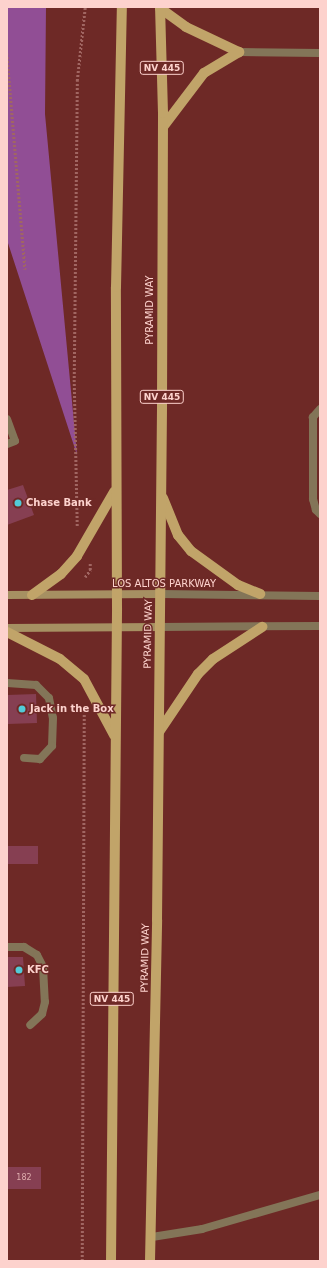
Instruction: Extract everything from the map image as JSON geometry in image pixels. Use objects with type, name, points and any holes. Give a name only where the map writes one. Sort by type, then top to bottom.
[{"type":"main road","name":"NV 445","points":[[111,1261],[117,626],[116,488],[122,7]]},
{"type":"main road","points":[[160,8],[186,26],[239,52]]},
{"type":"main road","name":"PYRAMID WAY","points":[[150,1261],[152,1237],[160,626],[163,127],[160,8]]},
{"type":"main road","points":[[163,127],[204,73],[239,52]]},
{"type":"main road","points":[[32,595],[61,574],[77,556],[100,521],[116,488]]},
{"type":"main road","points":[[160,489],[178,535],[191,551],[238,586],[260,594]]},
{"type":"main road","name":"LOS ALTOS PARKWAY","points":[[7,595],[160,594]]},
{"type":"main road","points":[[7,628],[160,626]]},
{"type":"main road","points":[[159,732],[198,674],[213,660],[262,627]]},
{"type":"main road","points":[[7,632],[60,659],[84,679],[115,736]]},
{"type":"street","points":[[239,52],[320,53]]},
{"type":"street","points":[[320,409],[313,417],[313,498],[316,510],[320,514]]},
{"type":"street","points":[[7,419],[15,442],[7,444]]},
{"type":"street","name":"LOS ALTOS PARKWAY","points":[[160,594],[260,594],[320,596]]},
{"type":"street","points":[[160,626],[320,626]]},
{"type":"street","points":[[7,683],[36,685],[49,698],[53,718],[52,746],[40,759],[24,758]]},
{"type":"street","points":[[7,947],[24,947],[37,955],[43,967],[45,1002],[42,1014],[30,1025]]},
{"type":"street","points":[[152,1237],[202,1229],[320,1195]]},
{"type":"path","points":[[77,533],[74,378],[77,81],[85,7]]},
{"type":"path","points":[[7,53],[25,269]]},
{"type":"path","points":[[82,1261],[83,703]]},
{"type":"shaded area","points":[[7,7],[46,7],[45,114],[77,455],[7,240]]},
{"type":"building","name":"Chase Bank","points":[[23,485],[34,515],[7,525],[7,490]]},
{"type":"building","name":"Jack in the Box","points":[[36,694],[37,723],[8,724],[7,695]]},
{"type":"building","points":[[7,846],[38,846],[38,864],[7,864]]},
{"type":"building","name":"KFC","points":[[7,957],[23,957],[25,986],[7,987]]},
{"type":"building","points":[[7,1167],[41,1167],[41,1189],[7,1189]]},
{"type":"place","name":"Chase Bank","points":[[18,503]]},
{"type":"place","name":"Jack in the Box","points":[[22,709]]},
{"type":"place","name":"KFC","points":[[19,970]]}]
